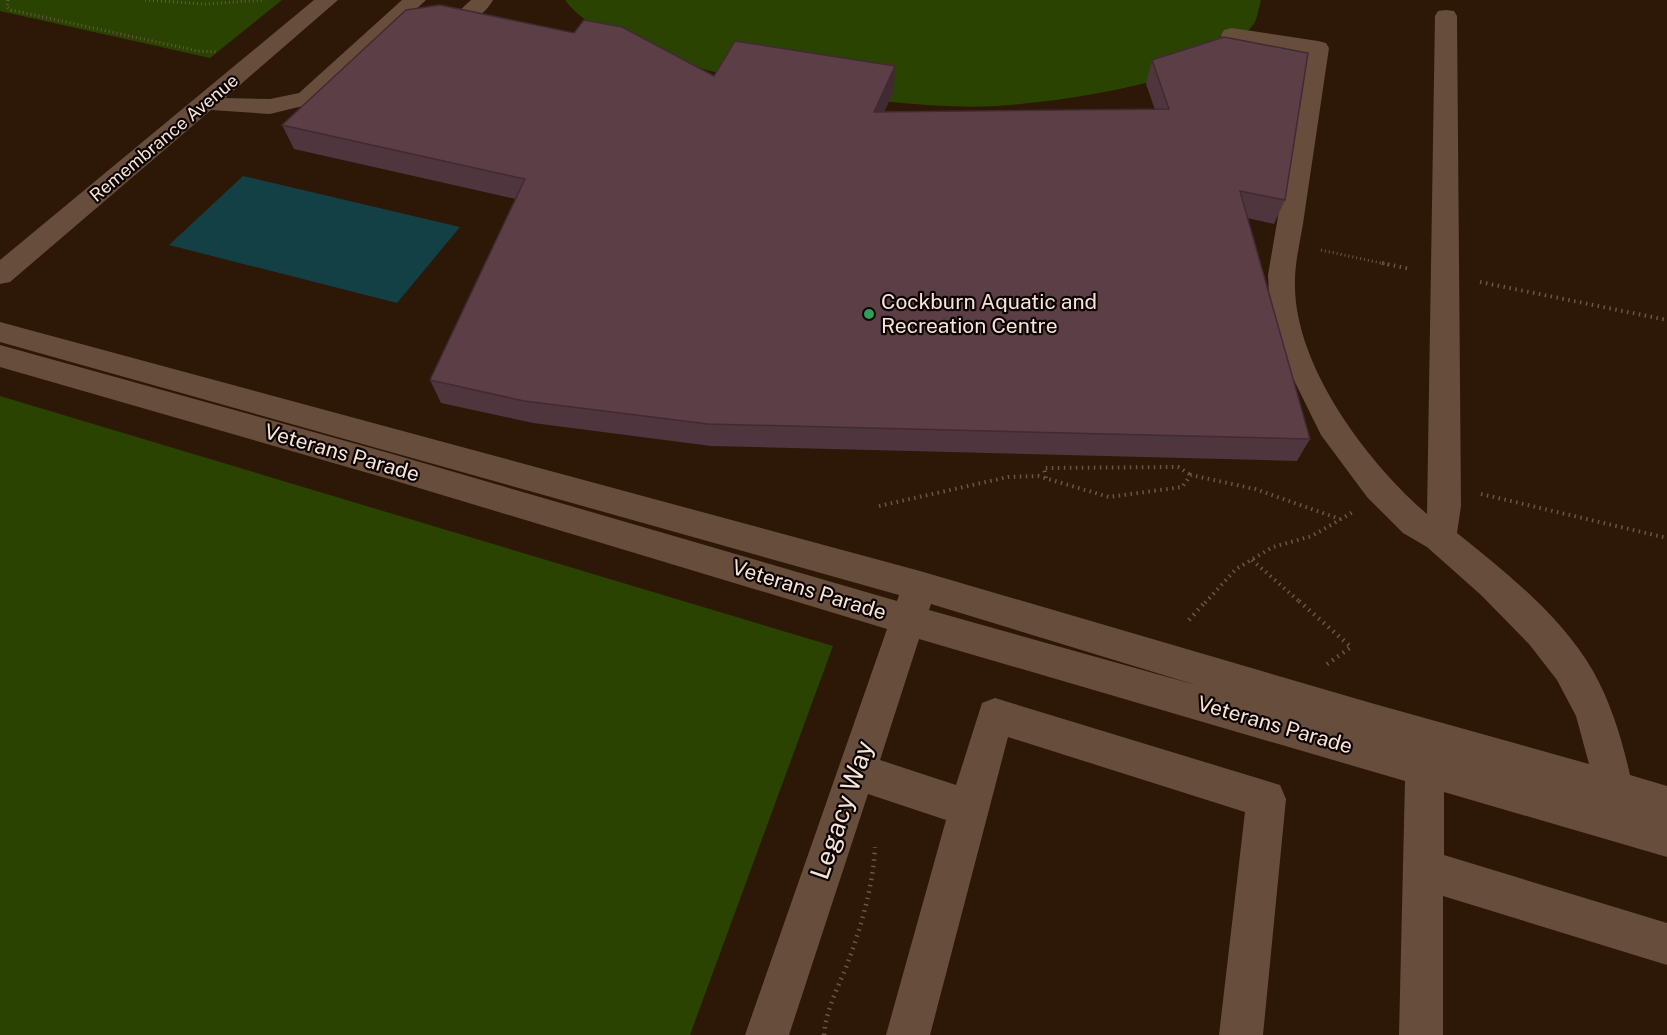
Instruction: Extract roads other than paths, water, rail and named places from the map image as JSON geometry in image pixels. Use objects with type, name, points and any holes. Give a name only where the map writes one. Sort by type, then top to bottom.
[{"type":"street","name":"Remembrance Avenue","points":[[0,275],[327,0]]},
{"type":"street","points":[[206,102],[262,108],[291,105],[307,98],[415,0]]},
{"type":"street","points":[[382,30],[401,25],[456,19],[469,15],[482,0]]},
{"type":"street","points":[[1440,538],[1445,485],[1446,16]]},
{"type":"street","points":[[1232,35],[1318,48],[1287,243],[1281,265],[1280,295],[1284,319],[1319,405],[1337,434],[1385,493],[1416,523],[1440,538],[1507,598],[1571,669],[1594,719],[1615,807]]},
{"type":"street","name":"Veterans Parade","points":[[0,332],[914,603],[1425,767],[1615,807],[1667,805]]},
{"type":"street","name":"Veterans Parade","points":[[0,356],[389,466],[1371,721],[1615,807],[1667,837]]},
{"type":"street","name":"Legacy Way","points":[[767,1035],[914,603]]},
{"type":"street","points":[[908,1035],[995,715],[1266,799],[1241,1035]]},
{"type":"street","points":[[1421,1035],[1425,767]]},
{"type":"street","points":[[855,771],[969,809]]},
{"type":"street","points":[[1423,869],[1667,945]]},
{"type":"water","points":[[243,176],[460,227],[397,303],[169,245]]},
{"type":"place","name":"Cockburn Aquatic and Recreation Centre","points":[[869,314]]}]
